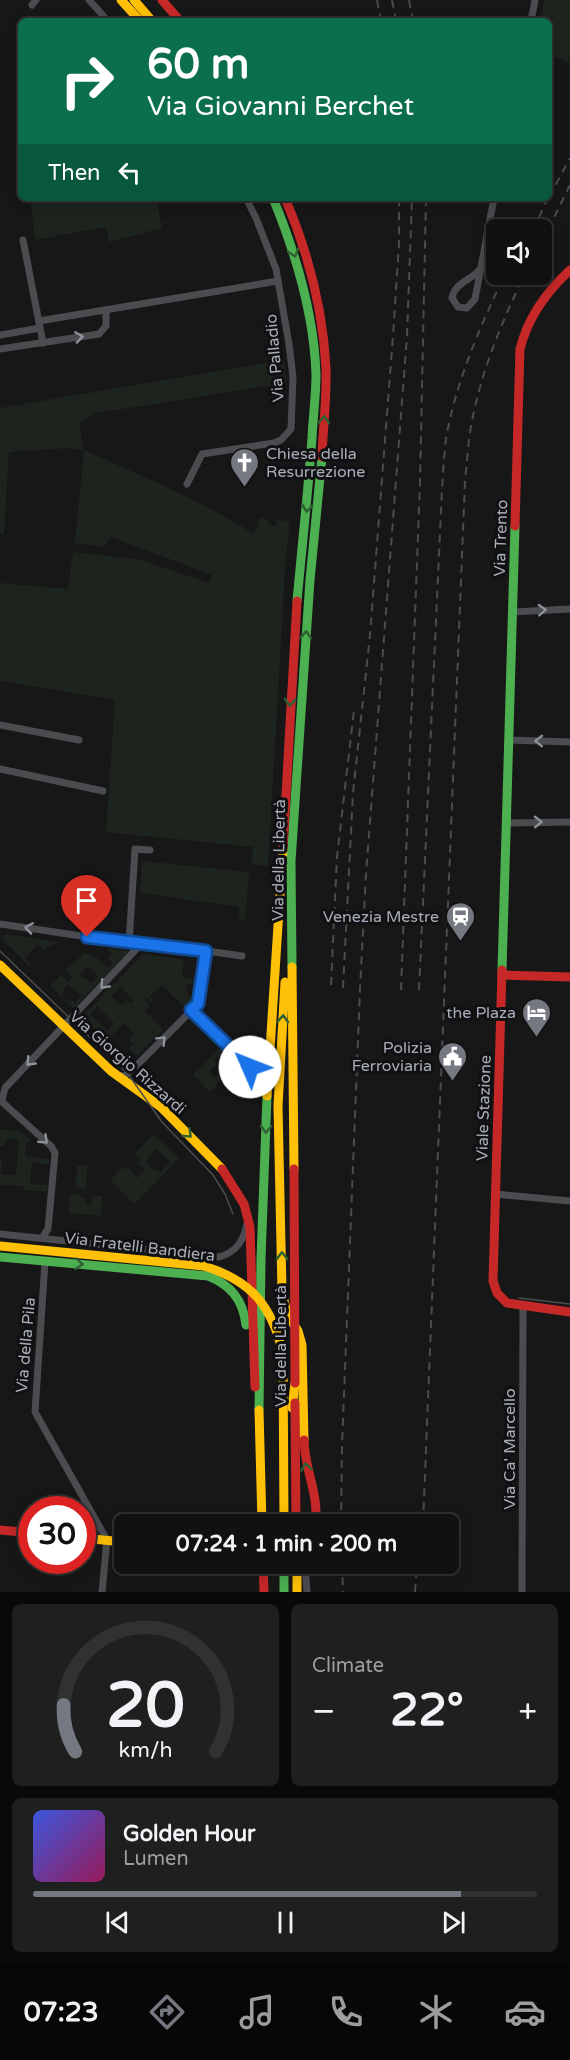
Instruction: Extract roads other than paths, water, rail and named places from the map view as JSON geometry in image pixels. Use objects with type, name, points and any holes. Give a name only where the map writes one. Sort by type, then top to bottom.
[{"type":"main road","points":[[121,0],[137,18]]},
{"type":"main road","points":[[134,0],[149,18]]},
{"type":"main road","points":[[162,0],[177,18]]},
{"type":"main road","name":"Via della Libertà","points":[[259,1410],[261,1259],[268,1071],[280,905],[296,609],[307,502],[316,375],[312,330],[301,277],[274,201]]},
{"type":"main road","name":"Via della Libertà","points":[[286,201],[311,271],[322,327],[326,370],[291,861],[296,1514]]},
{"type":"main road","name":"Via Trento","points":[[506,823],[520,349],[532,318],[570,270]]},
{"type":"main road","name":"Viale Stazione","points":[[506,823],[494,1288],[504,1302],[523,1307]]},
{"type":"main road","points":[[291,861],[278,1106],[282,1291],[287,1314],[298,1331],[302,1345],[304,1452],[317,1514]]},
{"type":"main road","name":"Via Giorgio Rizzardi","points":[[0,965],[118,1077],[154,1100],[218,1163],[240,1195],[250,1232],[253,1365],[259,1410]]},
{"type":"main road","points":[[502,975],[570,977]]},
{"type":"main road","name":"Via Fratelli Bandiera","points":[[0,1246],[168,1261],[216,1269],[245,1285],[263,1302],[277,1329],[283,1354],[291,1430],[296,1514]]},
{"type":"main road","name":"Via Fratelli Bandiera","points":[[0,1257],[196,1274],[215,1278],[235,1293],[244,1308],[249,1370],[259,1410]]},
{"type":"main road","points":[[523,1307],[570,1312]]},
{"type":"main road","points":[[283,1354],[284,1514]]},
{"type":"main road","points":[[285,1514],[295,1383]]},
{"type":"main road","points":[[259,1410],[262,1514]]},
{"type":"main road","points":[[0,1530],[18,1532]]},
{"type":"main road","points":[[96,1539],[114,1541]]},
{"type":"main road","points":[[263,1574],[264,1592]]},
{"type":"main road","points":[[284,1574],[284,1592]]},
{"type":"main road","points":[[297,1574],[297,1592]]},
{"type":"street","points":[[89,0],[105,18]]},
{"type":"street","points":[[532,18],[535,0]]},
{"type":"street","name":"Via Palladio","points":[[187,484],[202,454],[274,443],[281,440],[291,429],[293,377],[278,281],[265,241],[247,201]]},
{"type":"street","points":[[480,266],[475,276],[454,290],[452,298],[458,307],[467,308],[473,302],[480,280],[480,266],[493,201]]},
{"type":"street","points":[[23,240],[43,343]]},
{"type":"street","points":[[0,335],[106,310],[278,281]]},
{"type":"street","points":[[0,349],[99,334],[106,326],[106,310]]},
{"type":"street","points":[[513,612],[570,609]]},
{"type":"street","points":[[0,725],[79,740]]},
{"type":"street","points":[[509,740],[570,741]]},
{"type":"street","points":[[0,769],[103,791]]},
{"type":"street","points":[[506,823],[570,822]]},
{"type":"street","points":[[129,943],[135,849],[150,850]]},
{"type":"street","points":[[0,924],[129,943],[143,942],[242,956]]},
{"type":"street","points":[[42,1238],[48,1229],[55,1153],[51,1146],[1,1100],[5,1088],[143,942]]},
{"type":"street","points":[[118,1077],[132,1070],[198,1004],[206,951]]},
{"type":"street","points":[[191,1010],[250,1067]]},
{"type":"street","points":[[495,1194],[570,1201]]},
{"type":"street","points":[[215,1278],[220,1268],[219,1257],[232,1252],[239,1245],[247,1217]]},
{"type":"street","name":"Via Fratelli Bandiera","points":[[0,1234],[219,1257]]},
{"type":"street","name":"Via della Pila","points":[[45,1262],[35,1412],[107,1540]]},
{"type":"street","name":"Via Ca' Marcello","points":[[522,1592],[523,1307]]},
{"type":"street","points":[[102,1592],[107,1540]]},
{"type":"street","points":[[306,1574],[307,1592]]},
{"type":"tram line","points":[[0,951],[128,1074],[162,1122],[213,1175],[225,1194],[233,1214]]},
{"type":"tram line","points":[[519,1298],[570,1304]]},
{"type":"railway","points":[[377,0],[380,18]]},
{"type":"railway","points":[[392,0],[395,18]]},
{"type":"railway","points":[[409,0],[412,18]]},
{"type":"railway","points":[[552,191],[570,158]]},
{"type":"railway","points":[[552,222],[570,185]]},
{"type":"railway","points":[[343,988],[353,793],[370,635],[393,336],[399,244],[399,201]]},
{"type":"railway","points":[[341,1514],[342,1445],[366,874],[407,336],[412,201]]},
{"type":"railway","points":[[401,990],[420,482],[426,201]]},
{"type":"railway","points":[[538,219],[547,201]]},
{"type":"railway","points":[[419,990],[446,439],[462,375],[500,285]]},
{"type":"railway","points":[[423,1514],[465,481],[471,426],[480,386],[500,329],[520,285]]},
{"type":"railway","points":[[331,985],[337,857],[354,710]]},
{"type":"railway","points":[[342,1574],[343,1592]]},
{"type":"railway","points":[[415,1592],[416,1574]]},
{"type":"place","name":"Chiesa della Resurrezione","points":[[245,488]]},
{"type":"place","name":"Venezia Mestre","points":[[460,942]]},
{"type":"place","name":"the Plaza","points":[[537,1038]]},
{"type":"place","name":"Polizia Ferroviaria","points":[[453,1082]]}]
